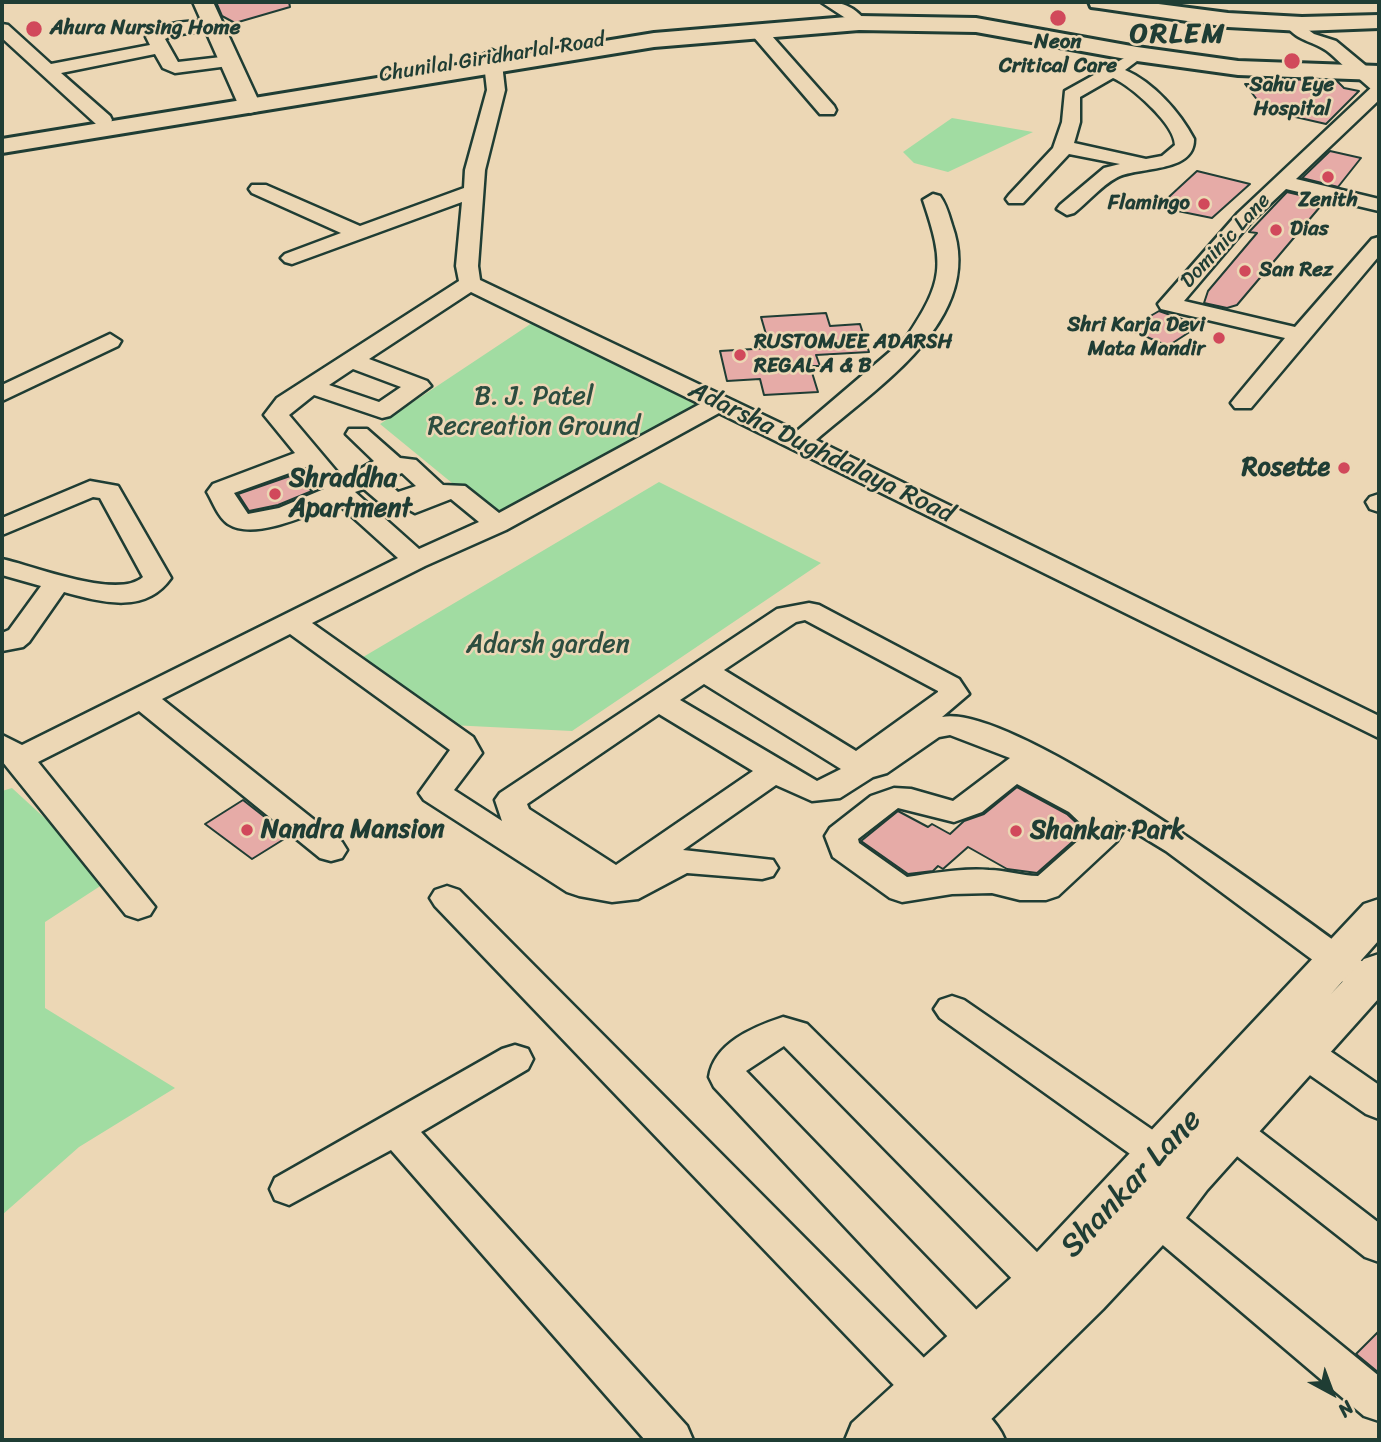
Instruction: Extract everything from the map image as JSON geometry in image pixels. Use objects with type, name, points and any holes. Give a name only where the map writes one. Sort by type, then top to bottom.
[{"type":"main road","points":[[1099,2],[1128,3],[1228,20],[1292,23],[1379,22]]},
{"type":"main road","points":[[923,17],[962,4],[976,25]]},
{"type":"main road","points":[[856,19],[923,17],[1137,54],[1238,68],[1373,78]]},
{"type":"main road","name":"Chunilal Giridharlal Road","points":[[494,61],[654,40],[856,19]]},
{"type":"main road","name":"Chunilal Giridharlal Road","points":[[2,146],[650,35],[856,19]]},
{"type":"main road","name":"Chunilal Giridharlal Road","points":[[2,137],[103,120],[248,102]]},
{"type":"street","points":[[203,2],[248,102]]},
{"type":"street","points":[[829,2],[856,19]]},
{"type":"street","points":[[1292,23],[1308,38],[1330,46],[1373,78]]},
{"type":"street","points":[[214,25],[169,30],[155,37],[169,64],[175,68],[230,61]]},
{"type":"street","points":[[2,30],[103,120]]},
{"type":"street","points":[[758,31],[827,110]]},
{"type":"street","points":[[47,70],[154,49]]},
{"type":"street","points":[[1016,199],[1063,147],[1071,122],[1071,95],[1097,78],[1115,72],[1137,54]]},
{"type":"street","points":[[494,61],[496,90],[475,170],[467,266],[470,283],[285,403],[276,415],[300,461],[336,491],[398,526],[490,518],[718,404]]},
{"type":"street","points":[[1067,209],[1111,172],[1167,160],[1184,147],[1186,141],[1160,102],[1128,77],[1115,72]]},
{"type":"street","name":"Dominic Lane","points":[[1300,335],[1169,304],[1219,245],[1282,182],[1373,78]]},
{"type":"street","points":[[1063,147],[1149,165]]},
{"type":"street","points":[[1282,182],[1379,205]]},
{"type":"street","points":[[259,190],[359,233]]},
{"type":"street","points":[[292,258],[473,191]]},
{"type":"street","points":[[800,441],[914,342],[949,272],[950,256],[933,200]]},
{"type":"street","points":[[1243,403],[1379,243]]},
{"type":"street","name":"Adarsha Dughdalaya Road","points":[[470,283],[800,441],[1379,728]]},
{"type":"street","points":[[2,394],[110,341]]},
{"type":"street","points":[[311,386],[382,411],[419,386],[351,360]]},
{"type":"street","points":[[336,491],[391,463],[358,434]]},
{"type":"street","points":[[138,907],[10,752],[140,696],[290,621],[398,526],[399,502],[431,489],[431,485],[407,465],[367,478],[273,518],[245,522],[226,506],[220,492],[222,489],[300,461]]},
{"type":"street","points":[[367,478],[398,526]]},
{"type":"street","points":[[2,527],[90,489],[109,491],[157,578],[151,587],[135,594],[116,595],[2,567]]},
{"type":"street","points":[[2,642],[13,641],[19,636],[58,581]]},
{"type":"street","points":[[775,771],[624,875],[611,877],[514,814],[511,800],[787,615],[809,611],[949,685],[954,694],[868,757],[863,769]]},
{"type":"street","points":[[290,621],[462,744],[467,753],[435,793],[579,884],[612,890],[638,887],[682,861],[762,868]]},
{"type":"street","points":[[704,671],[863,769]]},
{"type":"street","points":[[140,696],[331,850]]},
{"type":"street","points":[[659,701],[812,791],[829,791],[863,769],[876,766],[930,729],[958,722],[1023,763],[1103,821],[1106,833],[1046,888],[1020,888],[992,881],[952,882],[902,890],[844,849],[841,836],[892,798],[904,798],[946,811],[962,810],[1023,763]]},
{"type":"street","points":[[1023,763],[1177,843],[1361,971]]},
{"type":"street","points":[[447,898],[951,1422]]},
{"type":"street","name":"Shankar Lane","points":[[951,1422],[979,1341],[1041,1282],[1232,1131],[1304,1052],[1361,971],[1379,914]]},
{"type":"street","name":"Shankar Lane","points":[[871,1440],[951,1422],[1142,1204],[1160,1155],[1361,971]]},
{"type":"street","points":[[953,1009],[1160,1155]]},
{"type":"street","points":[[979,1341],[727,1077],[729,1064],[760,1041],[783,1031],[794,1034],[1041,1282]]},
{"type":"street","points":[[1304,1052],[1379,1104]]},
{"type":"street","points":[[289,1189],[515,1059]]},
{"type":"street","points":[[395,1129],[673,1440]]},
{"type":"street","points":[[1232,1131],[1379,1245]]},
{"type":"street","points":[[1142,1204],[1379,1402]]},
{"type":"green space","points":[[952,118],[1033,132],[948,172],[914,163],[903,152]]},
{"type":"green space","name":"B. J. Patel Recreation Ground","points":[[535,321],[696,405],[496,519],[380,424]]},
{"type":"green space","name":"Adarsh garden","points":[[659,482],[821,563],[572,731],[450,725],[353,663]]},
{"type":"green space","points":[[12,788],[111,879],[45,922],[45,1008],[175,1088],[79,1147],[2,1215],[2,791]]},
{"type":"building","points":[[216,2],[289,2],[290,7],[235,23],[222,16]]},
{"type":"building","points":[[1286,79],[1337,81],[1344,88],[1359,91],[1326,124],[1265,110],[1245,84],[1291,85]]},
{"type":"building","points":[[1330,151],[1361,158],[1338,187],[1302,178]]},
{"type":"building","points":[[1197,171],[1250,184],[1212,218],[1158,207]]},
{"type":"building","points":[[1287,192],[1325,201],[1237,305],[1227,308],[1204,303],[1208,291],[1257,233],[1249,232]]},
{"type":"building","points":[[1159,311],[1196,324],[1198,320],[1205,322],[1168,346],[1128,329]]},
{"type":"building","name":"RUSTOMJEE ADARSH REGAL A & B","points":[[826,313],[830,326],[860,324],[869,352],[816,355],[820,366],[810,366],[818,392],[764,395],[760,379],[727,381],[720,351],[770,348],[761,317]]},
{"type":"building","points":[[293,475],[312,491],[278,505],[249,511],[238,494]]},
{"type":"building","name":"Shankar Park","points":[[1017,787],[1067,814],[1082,828],[1075,835],[1078,837],[1037,873],[1007,869],[968,847],[943,869],[938,866],[933,871],[908,874],[861,841],[898,811],[928,827],[932,824],[950,834],[964,821],[984,814]]},
{"type":"building","name":"Nandra Mansion","points":[[243,800],[289,836],[252,859],[205,824]]},
{"type":"building","points":[[1379,1331],[1379,1373],[1356,1354]]},
{"type":"place","name":"Neon Critical Care","points":[[1058,18]]},
{"type":"place","name":"Ahura Nursing Home","points":[[34,29]]},
{"type":"place","name":"Sahu Eye Hospital","points":[[1292,61]]},
{"type":"place","name":"Zenith","points":[[1328,177]]},
{"type":"place","name":"Flamingo","points":[[1204,204]]},
{"type":"place","name":"Dias","points":[[1276,230]]},
{"type":"place","name":"San Rez","points":[[1245,271]]},
{"type":"place","name":"Shri Karja Devi Mata Mandir","points":[[1219,338]]},
{"type":"place","name":"RUSTOMJEE ADARSH REGAL A & B","points":[[740,355]]},
{"type":"place","name":"Rosette","points":[[1344,468]]},
{"type":"place","name":"Shraddha Apartment","points":[[275,494]]},
{"type":"place","name":"Nandra Mansion","points":[[247,830]]},
{"type":"place","name":"Shankar Park","points":[[1016,831]]},
{"type":"district","name":"ORLEM","points":[[1178,35]]}]
